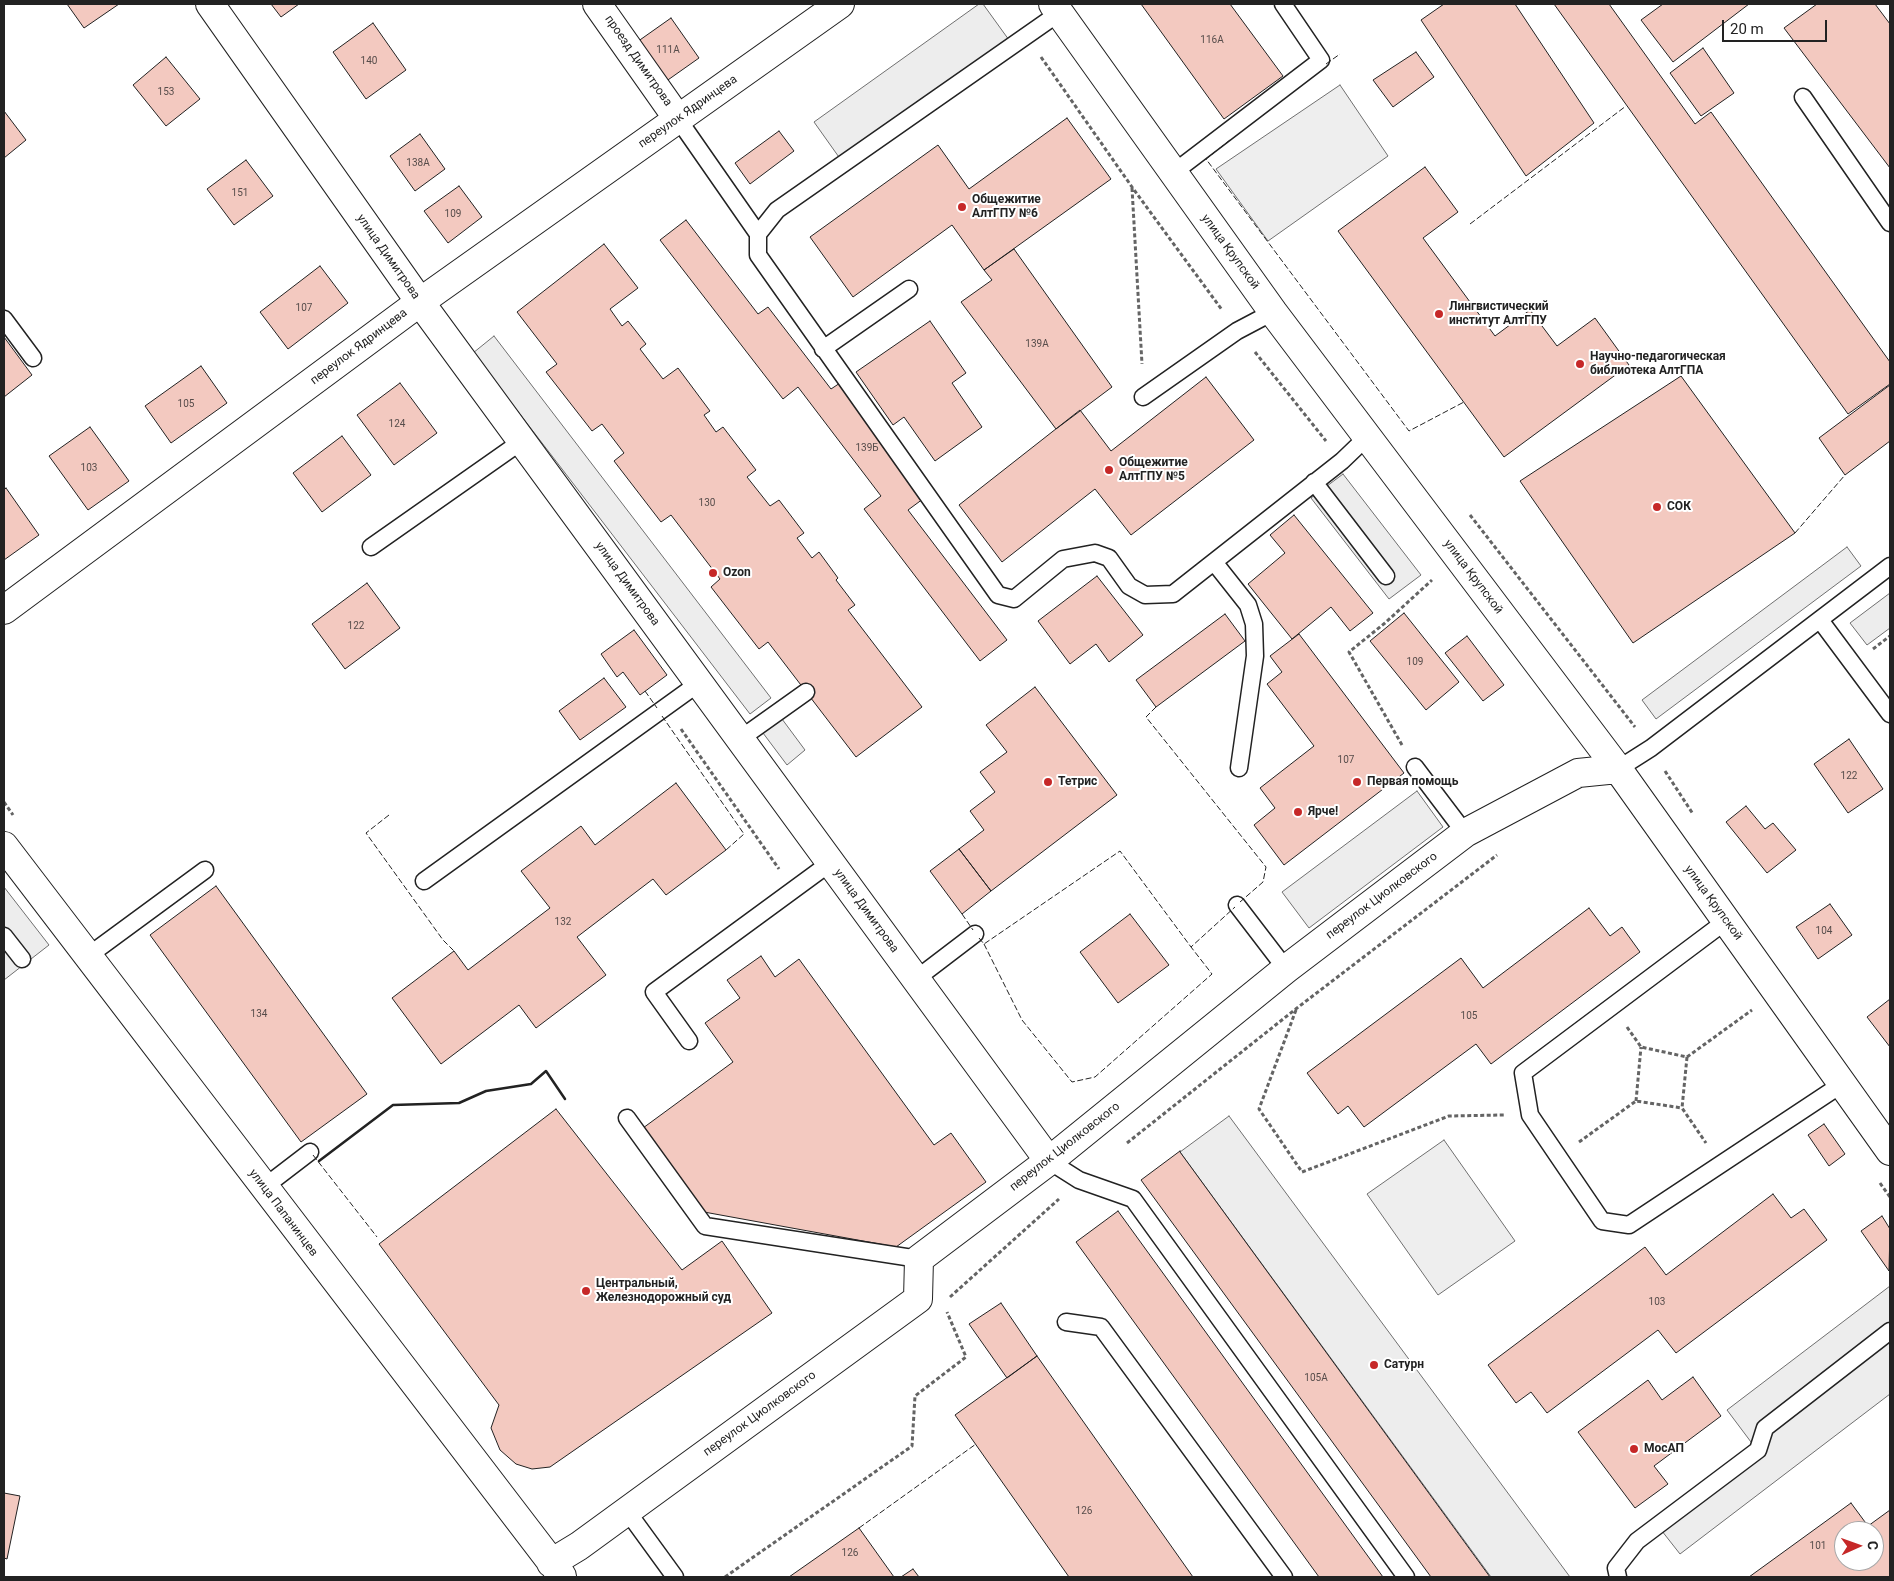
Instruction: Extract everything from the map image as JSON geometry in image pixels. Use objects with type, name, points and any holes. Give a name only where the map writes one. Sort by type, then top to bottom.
[{"type":"street","name":"улица Димитрова","points":[[210,4],[420,302],[1049,1161]]},
{"type":"street","name":"проезд Димитрова","points":[[597,4],[678,119]]},
{"type":"street","name":"переулок Ядринцева","points":[[4,610],[420,302],[840,4]]},
{"type":"street","name":"улица Крупской","points":[[1056,8],[1273,312],[1618,769],[1890,1152]]},
{"type":"street","name":"переулок Циолковского","points":[[557,1570],[579,1546],[918,1299],[919,1259],[1049,1161],[1286,969],[1465,833],[1578,773],[1618,769]]},
{"type":"street","name":"улица Папанинцев","points":[[4,846],[263,1188],[557,1570]]},
{"type":"lane","points":[[1173,173],[1321,60],[1283,4]]},
{"type":"lane","points":[[758,234],[777,210],[1026,35],[1056,8]]},
{"type":"lane","points":[[1803,97],[1890,223]]},
{"type":"lane","points":[[678,119],[758,234],[758,255],[998,595],[1014,600],[1063,559],[1095,553],[1109,558],[1129,586],[1145,595],[1173,594],[1342,461],[1367,437]]},
{"type":"lane","points":[[823,349],[909,289]]},
{"type":"lane","points":[[1143,397],[1237,331],[1273,312]]},
{"type":"lane","points":[[4,320],[34,358]]},
{"type":"lane","points":[[371,547],[522,440]]},
{"type":"lane","points":[[1314,482],[1386,576]]},
{"type":"lane","points":[[1214,562],[1248,605],[1254,624],[1255,656],[1239,768]]},
{"type":"lane","points":[[1618,769],[1651,748],[1890,566]]},
{"type":"lane","points":[[1820,620],[1890,714]]},
{"type":"lane","points":[[424,881],[699,683]]},
{"type":"lane","points":[[740,740],[806,692]]},
{"type":"lane","points":[[1415,767],[1465,833]]},
{"type":"lane","points":[[689,1041],[654,992],[830,862]]},
{"type":"lane","points":[[88,956],[205,870]]},
{"type":"lane","points":[[1237,905],[1286,969]]},
{"type":"lane","points":[[1726,921],[1523,1073],[1530,1115],[1602,1221],[1629,1225],[1842,1084]]},
{"type":"lane","points":[[916,979],[975,934]]},
{"type":"lane","points":[[4,936],[22,959]]},
{"type":"lane","points":[[627,1118],[705,1226],[919,1259]]},
{"type":"lane","points":[[263,1188],[310,1152]]},
{"type":"lane","points":[[1049,1161],[1079,1180],[1133,1199],[1406,1577]]},
{"type":"lane","points":[[1066,1322],[1101,1327],[1284,1577]]},
{"type":"lane","points":[[1618,1577],[1616,1568],[1637,1541],[1758,1450],[1765,1428],[1890,1331]]},
{"type":"lane","points":[[627,1511],[675,1577]]},
{"type":"path","points":[[1026,35],[1132,188],[1237,331],[1342,461]]},
{"type":"path","points":[[1132,188],[1143,397]]},
{"type":"path","points":[[1415,767],[1349,652],[1385,623],[1432,580],[1438,588]]},
{"type":"path","points":[[673,731],[680,728],[793,890]]},
{"type":"path","points":[[1613,1006],[1641,1047],[1636,1101]]},
{"type":"path","points":[[1297,1008],[1259,1110],[1302,1172],[1449,1116],[1530,1115]]},
{"type":"path","points":[[1721,1164],[1682,1108],[1688,1057],[1754,1008]]},
{"type":"path","points":[[1641,1047],[1688,1057]]},
{"type":"path","points":[[1558,1157],[1636,1101],[1682,1108]]},
{"type":"path","points":[[1880,1182],[1890,1197]]},
{"type":"shaded area","points":[[979,4],[983,4],[1009,40],[841,160],[814,122]]},
{"type":"shaded area","points":[[1340,85],[1388,156],[1268,241],[1216,169]]},
{"type":"shaded area","points":[[494,336],[771,698],[750,714],[473,353]]},
{"type":"shaded area","points":[[1343,474],[1421,575],[1389,599],[1311,498]]},
{"type":"shaded area","points":[[1847,547],[1861,566],[1656,719],[1642,700]]},
{"type":"shaded area","points":[[1890,593],[1890,628],[1867,645],[1850,623]]},
{"type":"shaded area","points":[[782,719],[805,750],[787,765],[763,733]]},
{"type":"shaded area","points":[[1417,791],[1443,827],[1309,928],[1282,892]]},
{"type":"shaded area","points":[[4,887],[49,945],[4,980]]},
{"type":"shaded area","name":"Сатурн","points":[[1229,1116],[1570,1577],[1491,1577],[1180,1152]]},
{"type":"shaded area","points":[[1444,1140],[1515,1241],[1438,1295],[1367,1194]]},
{"type":"shaded area","points":[[1890,1286],[1890,1394],[1680,1554],[1658,1526],[1757,1450],[1727,1410]]},
{"type":"building","points":[[67,4],[119,4],[84,28]]},
{"type":"building","points":[[271,4],[299,4],[281,17]]},
{"type":"building","points":[[1141,4],[1230,4],[1283,76],[1224,119]]},
{"type":"building","points":[[1444,4],[1515,4],[1594,123],[1526,176],[1421,20]]},
{"type":"building","points":[[1554,4],[1609,4],[1695,124],[1711,112],[1890,362],[1890,384],[1848,414]]},
{"type":"building","points":[[1663,4],[1749,4],[1673,62],[1641,20]]},
{"type":"building","points":[[1817,4],[1875,4],[1890,24],[1890,168],[1784,28]]},
{"type":"building","points":[[671,18],[699,58],[665,82],[637,42]]},
{"type":"building","points":[[373,23],[406,70],[366,99],[333,52]]},
{"type":"building","points":[[1703,48],[1734,93],[1701,116],[1670,73]]},
{"type":"building","points":[[1416,52],[1434,77],[1393,107],[1373,80]]},
{"type":"building","points":[[166,57],[200,99],[166,126],[133,85]]},
{"type":"building","points":[[4,111],[26,140],[4,158]]},
{"type":"building","name":"Общежитие АлтГПУ №6","points":[[1067,118],[1111,179],[984,270],[952,225],[853,297],[810,237],[938,145],[969,189]]},
{"type":"building","points":[[779,131],[794,151],[750,184],[735,163]]},
{"type":"building","points":[[420,134],[445,169],[415,191],[390,156]]},
{"type":"building","points":[[246,160],[273,196],[234,225],[207,189]]},
{"type":"building","name":"Лингвистический институт АлтГПУ","points":[[1425,167],[1458,212],[1423,238],[1495,336],[1530,310],[1557,346],[1595,318],[1629,365],[1504,457],[1338,231]]},
{"type":"building","points":[[459,186],[482,217],[448,243],[424,211]]},
{"type":"building","points":[[686,220],[758,314],[768,307],[831,389],[840,383],[927,496],[908,510],[1007,640],[980,661],[864,509],[881,496],[798,387],[783,399],[660,240]]},
{"type":"building","points":[[604,244],[638,288],[610,309],[622,326],[628,321],[646,344],[640,349],[663,379],[678,368],[710,411],[704,415],[716,432],[723,427],[756,470],[747,477],[770,506],[779,500],[804,533],[797,538],[812,558],[819,552],[838,578],[836,580],[855,605],[848,610],[922,707],[856,757],[768,642],[759,649],[711,587],[720,579],[671,515],[661,522],[614,461],[624,453],[602,424],[592,431],[546,372],[557,364],[517,312]]},
{"type":"building","points":[[1014,249],[1112,387],[1056,429],[961,302],[992,280],[984,270]]},
{"type":"building","points":[[320,266],[348,303],[288,349],[260,312]]},
{"type":"building","points":[[930,321],[966,373],[952,383],[982,427],[935,461],[904,417],[893,425],[856,372]]},
{"type":"building","points":[[4,337],[32,375],[4,397]]},
{"type":"building","points":[[201,366],[227,403],[171,443],[145,406]]},
{"type":"building","name":"СОК","points":[[1681,376],[1795,533],[1633,643],[1520,481]]},
{"type":"building","name":"Общежитие АлтГПУ №5","points":[[1206,377],[1254,440],[1131,535],[1095,489],[1002,562],[959,505],[1080,410],[1111,451]]},
{"type":"building","points":[[400,383],[437,433],[394,465],[357,415]]},
{"type":"building","points":[[1890,385],[1890,441],[1845,475],[1819,438]]},
{"type":"building","points":[[90,427],[129,481],[88,510],[49,456]]},
{"type":"building","points":[[342,436],[371,475],[322,512],[293,473]]},
{"type":"building","points":[[6,488],[39,535],[4,560],[4,490]]},
{"type":"building","points":[[1294,515],[1373,613],[1350,631],[1331,607],[1292,639],[1248,584],[1285,553],[1270,535]]},
{"type":"building","points":[[1097,576],[1143,635],[1109,662],[1096,644],[1070,664],[1038,621]]},
{"type":"building","points":[[367,583],[400,628],[345,669],[312,624]]},
{"type":"building","points":[[1404,613],[1459,682],[1426,710],[1370,641]]},
{"type":"building","points":[[1225,614],[1245,641],[1156,707],[1136,680]]},
{"type":"building","points":[[634,630],[667,675],[640,695],[623,672],[617,677],[601,654]]},
{"type":"building","points":[[1299,634],[1404,773],[1284,865],[1254,825],[1275,808],[1260,788],[1314,746],[1267,684],[1282,672],[1270,656]]},
{"type":"building","points":[[1467,636],[1504,685],[1483,701],[1445,653]]},
{"type":"building","points":[[604,678],[626,707],[580,740],[559,711]]},
{"type":"building","name":"Тетрис","points":[[1035,687],[1117,795],[991,891],[959,849],[984,830],[970,811],[995,792],[980,772],[1007,752],[986,725]]},
{"type":"building","points":[[1849,739],[1883,789],[1848,813],[1814,764]]},
{"type":"building","points":[[676,783],[726,850],[666,895],[653,879],[577,937],[606,975],[536,1028],[519,1005],[441,1064],[392,998],[454,951],[468,970],[550,908],[521,871],[581,826],[595,845]]},
{"type":"building","points":[[1746,806],[1765,829],[1773,823],[1796,850],[1767,873],[1726,822]]},
{"type":"building","points":[[959,849],[991,891],[962,914],[930,871]]},
{"type":"building","points":[[216,886],[367,1094],[301,1142],[150,935]]},
{"type":"building","points":[[1830,904],[1852,935],[1818,959],[1796,927]]},
{"type":"building","points":[[1589,908],[1610,936],[1622,927],[1640,952],[1491,1064],[1476,1044],[1364,1127],[1348,1106],[1338,1114],[1307,1073],[1461,958],[1483,988]]},
{"type":"building","points":[[1130,914],[1169,965],[1118,1003],[1080,952]]},
{"type":"building","points":[[761,956],[775,977],[799,959],[934,1145],[951,1133],[986,1182],[896,1247],[704,1212],[643,1128],[733,1062],[705,1023],[740,998],[727,980]]},
{"type":"building","points":[[1890,999],[1890,1047],[1867,1017]]},
{"type":"building","name":"Центральный, Железнодорожный суд","points":[[556,1109],[682,1270],[722,1241],[772,1313],[550,1467],[532,1469],[516,1464],[500,1450],[491,1428],[499,1405],[379,1244]]},
{"type":"building","points":[[1824,1124],[1845,1154],[1829,1166],[1808,1135]]},
{"type":"building","points":[[1180,1151],[1490,1577],[1431,1577],[1141,1180]]},
{"type":"building","points":[[1773,1194],[1791,1218],[1804,1209],[1827,1240],[1676,1353],[1658,1330],[1547,1413],[1531,1392],[1516,1403],[1488,1365],[1645,1247],[1666,1275]]},
{"type":"building","points":[[1118,1211],[1383,1577],[1319,1577],[1076,1242]]},
{"type":"building","points":[[1882,1216],[1890,1229],[1889,1271],[1861,1231]]},
{"type":"building","points":[[1001,1303],[1037,1356],[1007,1378],[969,1324]]},
{"type":"building","points":[[1037,1356],[1193,1577],[1069,1577],[955,1415]]},
{"type":"building","name":"МосАП","points":[[1693,1377],[1721,1416],[1654,1466],[1668,1484],[1635,1508],[1578,1432],[1648,1380],[1662,1400]]},
{"type":"building","points":[[4,1493],[20,1496],[7,1559],[4,1558]]},
{"type":"building","points":[[1851,1503],[1864,1521],[1834,1521],[1834,1571],[1884,1571],[1884,1521],[1875,1521],[1890,1510],[1890,1577],[1749,1577]]},
{"type":"building","points":[[859,1528],[894,1577],[789,1577]]},
{"type":"building","points":[[913,1569],[919,1577],[901,1577]]},
{"type":"fence","points":[[1326,64],[1340,54]]},
{"type":"fence","points":[[1470,224],[1626,106]]},
{"type":"fence","points":[[1230,140],[1206,159],[1409,431],[1464,402]]},
{"type":"fence","points":[[1795,533],[1845,475]]},
{"type":"fence","points":[[645,691],[657,708]]},
{"type":"fence","points":[[1156,707],[1146,717],[1266,867],[1263,882],[1240,902]]},
{"type":"fence","points":[[662,716],[744,834],[726,850]]},
{"type":"fence","points":[[389,815],[366,833],[443,940],[454,951]]},
{"type":"fence","points":[[979,938],[984,944],[1120,851],[1191,947],[1235,907]]},
{"type":"fence","points":[[962,914],[973,930]]},
{"type":"fence","points":[[984,944],[1022,1020],[1072,1082],[1095,1077],[1212,974],[1191,947]]},
{"type":"fence","points":[[313,1155],[377,1237]]},
{"type":"fence","points":[[859,1528],[976,1444]]},
{"type":"wall","points":[[319,1161],[393,1105],[459,1103],[486,1091],[531,1084],[546,1071],[565,1099]]},
{"type":"place","name":"Общежитие АлтГПУ №6","points":[[962,207]]},
{"type":"place","name":"Лингвистический институт АлтГПУ","points":[[1439,314]]},
{"type":"place","name":"Научно-педагогическая библиотека АлтГПА","points":[[1580,364]]},
{"type":"place","name":"Общежитие АлтГПУ №5","points":[[1109,470]]},
{"type":"place","name":"СОК","points":[[1657,507]]},
{"type":"place","name":"Ozon","points":[[713,573]]},
{"type":"place","name":"Тетрис","points":[[1048,782]]},
{"type":"place","name":"Первая помощь","points":[[1357,782]]},
{"type":"place","name":"Ярче!","points":[[1298,812]]},
{"type":"place","name":"Центральный, Железнодорожный суд","points":[[586,1291]]},
{"type":"place","name":"Сатурн","points":[[1374,1365]]},
{"type":"place","name":"МосАП","points":[[1634,1449]]}]
